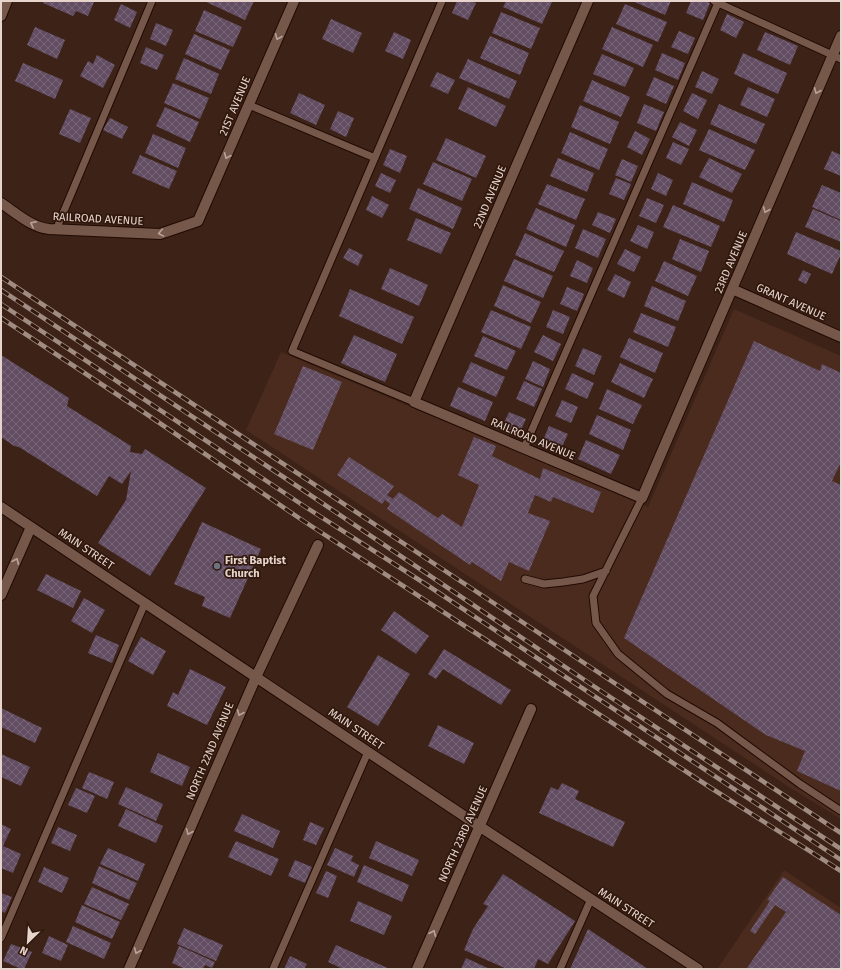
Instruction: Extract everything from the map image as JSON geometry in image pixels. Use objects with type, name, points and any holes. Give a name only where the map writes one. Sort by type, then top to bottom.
[{"type":"street","points":[[1,16],[7,1]]},
{"type":"street","name":"21ST AVENUE","points":[[198,221],[294,1]]},
{"type":"street","name":"22ND AVENUE","points":[[414,402],[588,1]]},
{"type":"street","name":"23RD AVENUE","points":[[642,498],[732,289],[837,57],[841,36]]},
{"type":"street","name":"RAILROAD AVENUE","points":[[1,203],[30,223],[42,228],[56,230],[160,234],[198,221]]},
{"type":"street","name":"GRANT AVENUE","points":[[732,289],[841,337]]},
{"type":"street","name":"RAILROAD AVENUE","points":[[414,402],[642,498]]},
{"type":"street","name":"MAIN STREET","points":[[1,507],[479,826],[698,969]]},
{"type":"street","points":[[1,595],[31,527]]},
{"type":"street","name":"NORTH 22ND AVENUE","points":[[129,969],[256,677],[318,545]]},
{"type":"street","name":"NORTH 23RD AVENUE","points":[[417,969],[531,709]]},
{"type":"lane","points":[[56,230],[152,1]]},
{"type":"lane","points":[[414,402],[292,351],[442,1]]},
{"type":"lane","points":[[524,448],[716,2],[837,57]]},
{"type":"lane","points":[[249,105],[375,158]]},
{"type":"lane","points":[[642,498],[594,596],[596,623],[618,654],[667,694],[717,724],[800,784],[841,811]]},
{"type":"lane","points":[[525,580],[544,584],[563,582],[582,579],[606,571]]},
{"type":"lane","points":[[1,938],[146,603]]},
{"type":"lane","points":[[274,969],[368,752]]},
{"type":"lane","points":[[560,969],[591,899]]},
{"type":"shaded area","points":[[734,309],[841,356],[841,819],[792,789],[246,430],[281,352],[648,507]]},
{"type":"shaded area","points":[[784,870],[841,908],[841,969],[718,968]]},
{"type":"building","points":[[44,1],[94,2],[88,16],[76,11],[73,16],[43,3]]},
{"type":"building","points":[[204,1],[254,1],[245,20]]},
{"type":"building","points":[[457,1],[470,1],[476,3],[468,20],[452,13]]},
{"type":"building","points":[[506,1],[552,2],[542,24],[503,7]]},
{"type":"building","points":[[632,1],[671,1],[665,15]]},
{"type":"building","points":[[691,1],[706,1],[710,3],[703,20],[686,13]]},
{"type":"building","points":[[121,4],[137,12],[130,28],[114,20]]},
{"type":"building","points":[[625,4],[667,22],[658,42],[616,24]]},
{"type":"building","points":[[204,10],[242,27],[233,47],[195,31]]},
{"type":"building","points":[[501,12],[540,28],[531,49],[492,33]]},
{"type":"building","points":[[727,14],[744,22],[736,38],[720,30]]},
{"type":"building","points":[[331,19],[362,33],[353,53],[322,39]]},
{"type":"building","points":[[156,23],[173,30],[166,46],[150,39]]},
{"type":"building","points":[[35,27],[65,40],[57,59],[27,45]]},
{"type":"building","points":[[612,27],[653,45],[643,67],[602,49]]},
{"type":"building","points":[[679,31],[695,38],[688,54],[671,47]]},
{"type":"building","points":[[394,32],[411,40],[403,59],[385,51]]},
{"type":"building","points":[[765,32],[798,46],[790,65],[757,50]]},
{"type":"building","points":[[194,34],[230,50],[221,70],[185,54]]},
{"type":"building","points":[[490,36],[529,53],[520,75],[480,58]]},
{"type":"building","points":[[146,47],[164,55],[157,70],[140,63]]},
{"type":"building","points":[[662,53],[685,63],[678,80],[655,70]]},
{"type":"building","points":[[743,53],[787,73],[778,94],[734,74]]},
{"type":"building","points":[[602,54],[634,68],[625,87],[593,74]]},
{"type":"building","points":[[97,55],[115,65],[103,88],[80,76],[88,61],[93,64]]},
{"type":"building","points":[[184,58],[219,74],[211,94],[175,79]]},
{"type":"building","points":[[468,59],[517,81],[509,99],[459,78]]},
{"type":"building","points":[[23,63],[63,80],[55,99],[15,81]]},
{"type":"building","points":[[702,71],[719,79],[712,94],[695,87]]},
{"type":"building","points":[[437,72],[455,80],[448,94],[430,86]]},
{"type":"building","points":[[654,77],[674,86],[666,104],[646,95]]},
{"type":"building","points":[[592,80],[630,97],[621,117],[583,101]]},
{"type":"building","points":[[173,83],[209,98],[200,119],[164,103]]},
{"type":"building","points":[[468,87],[506,106],[496,127],[458,109]]},
{"type":"building","points":[[748,87],[775,99],[767,117],[740,105]]},
{"type":"building","points":[[299,93],[325,105],[316,125],[290,113]]},
{"type":"building","points":[[692,93],[707,100],[698,119],[683,111]]},
{"type":"building","points":[[644,104],[664,112],[656,131],[637,123]]},
{"type":"building","points":[[719,104],[765,124],[756,144],[710,124]]},
{"type":"building","points":[[580,105],[619,122],[610,144],[571,127]]},
{"type":"building","points":[[165,107],[199,122],[190,142],[156,126]]},
{"type":"building","points":[[70,109],[91,118],[80,143],[59,134]]},
{"type":"building","points":[[338,111],[354,118],[346,137],[330,129]]},
{"type":"building","points":[[110,118],[128,127],[122,139],[103,130]]},
{"type":"building","points":[[680,122],[697,130],[689,146],[672,137]]},
{"type":"building","points":[[709,129],[755,150],[745,170],[699,150]]},
{"type":"building","points":[[635,131],[650,139],[642,155],[627,147]]},
{"type":"building","points":[[570,132],[608,149],[599,170],[561,153]]},
{"type":"building","points":[[153,134],[186,148],[178,168],[145,153]]},
{"type":"building","points":[[446,138],[486,156],[476,178],[436,160]]},
{"type":"building","points":[[673,142],[689,149],[681,165],[666,158]]},
{"type":"building","points":[[390,149],[407,156],[400,173],[383,165]]},
{"type":"building","points":[[832,151],[841,155],[841,176],[824,169]]},
{"type":"building","points":[[140,155],[177,171],[169,189],[132,173]]},
{"type":"building","points":[[558,158],[594,173],[587,192],[550,176]]},
{"type":"building","points":[[709,158],[742,174],[732,193],[699,177]]},
{"type":"building","points":[[622,159],[638,166],[631,182],[615,175]]},
{"type":"building","points":[[433,162],[472,179],[462,201],[423,184]]},
{"type":"building","points":[[381,173],[396,180],[390,193],[375,186]]},
{"type":"building","points":[[658,173],[673,180],[666,196],[651,189]]},
{"type":"building","points":[[616,178],[631,184],[624,200],[609,194]]},
{"type":"building","points":[[692,182],[733,200],[724,222],[683,204]]},
{"type":"building","points":[[547,184],[585,199],[576,220],[538,204]]},
{"type":"building","points":[[822,185],[841,193],[841,220],[812,207]]},
{"type":"building","points":[[418,188],[462,208],[453,229],[409,209]]},
{"type":"building","points":[[372,196],[389,205],[382,218],[366,210]]},
{"type":"building","points":[[647,198],[664,205],[656,223],[639,216]]},
{"type":"building","points":[[673,205],[720,226],[711,247],[663,227]]},
{"type":"building","points":[[536,208],[575,225],[566,247],[526,229]]},
{"type":"building","points":[[813,209],[841,221],[841,242],[805,227]]},
{"type":"building","points":[[598,212],[616,219],[610,233],[592,225]]},
{"type":"building","points":[[416,218],[451,233],[441,254],[407,240]]},
{"type":"building","points":[[638,225],[654,232],[647,249],[630,241]]},
{"type":"building","points":[[583,229],[606,239],[598,258],[575,248]]},
{"type":"building","points":[[796,232],[841,251],[832,274],[787,254]]},
{"type":"building","points":[[525,233],[564,251],[554,272],[515,255]]},
{"type":"building","points":[[680,239],[709,251],[701,272],[672,259]]},
{"type":"building","points":[[349,248],[363,255],[358,266],[343,258]]},
{"type":"building","points":[[625,249],[641,257],[634,272],[617,264]]},
{"type":"building","points":[[514,259],[553,276],[543,298],[504,281]]},
{"type":"building","points":[[577,260],[593,268],[587,283],[570,276]]},
{"type":"building","points":[[664,261],[697,276],[688,296],[655,281]]},
{"type":"building","points":[[390,268],[428,285],[419,306],[381,289]]},
{"type":"building","points":[[803,270],[811,274],[806,284],[798,280]]},
{"type":"building","points":[[615,274],[631,282],[624,298],[607,290]]},
{"type":"building","points":[[503,285],[541,302],[531,323],[494,306]]},
{"type":"building","points":[[652,286],[686,301],[678,321],[644,306]]},
{"type":"building","points":[[567,287],[584,294],[577,311],[560,304]]},
{"type":"building","points":[[350,289],[414,317],[402,344],[339,316]]},
{"type":"building","points":[[491,310],[531,327],[521,349],[481,332]]},
{"type":"building","points":[[553,310],[570,317],[563,334],[546,327]]},
{"type":"building","points":[[641,313],[676,327],[668,347],[633,332]]},
{"type":"building","points":[[354,335],[397,354],[385,382],[341,363]]},
{"type":"building","points":[[543,335],[561,344],[553,361],[534,352]]},
{"type":"building","points":[[483,336],[516,351],[507,370],[474,356]]},
{"type":"building","points":[[629,338],[663,353],[655,373],[620,357]]},
{"type":"building","points":[[754,341],[820,371],[822,364],[841,373],[841,462],[832,481],[841,485],[841,791],[797,771],[805,751],[766,735],[624,638]]},
{"type":"building","points":[[583,348],[602,356],[594,375],[575,366]]},
{"type":"building","points":[[1,355],[69,398],[67,406],[131,446],[130,452],[142,454],[145,449],[206,488],[150,576],[98,543],[126,500],[131,471],[122,484],[109,476],[97,496],[1,437]]},
{"type":"building","points":[[533,361],[550,369],[543,387],[525,379]]},
{"type":"building","points":[[471,362],[505,377],[496,397],[462,382]]},
{"type":"building","points":[[620,363],[653,379],[644,398],[611,382]]},
{"type":"building","points":[[303,366],[342,382],[313,450],[274,434]]},
{"type":"building","points":[[572,373],[594,383],[587,399],[565,389]]},
{"type":"building","points":[[524,381],[542,389],[534,407],[516,399]]},
{"type":"building","points":[[458,387],[493,402],[485,421],[450,406]]},
{"type":"building","points":[[607,389],[642,405],[633,424],[599,409]]},
{"type":"building","points":[[562,400],[578,407],[571,423],[555,416]]},
{"type":"building","points":[[509,412],[526,419],[519,434],[502,427]]},
{"type":"building","points":[[597,415],[631,430],[623,450],[589,434]]},
{"type":"building","points":[[549,426],[568,434],[559,453],[541,445]]},
{"type":"building","points":[[474,437],[496,446],[492,456],[540,479],[543,468],[601,492],[593,513],[553,497],[551,502],[535,495],[528,513],[550,521],[529,571],[509,562],[501,581],[472,562],[470,565],[387,509],[390,504],[385,500],[382,504],[337,475],[349,457],[394,486],[387,495],[393,499],[399,492],[438,518],[442,514],[462,527],[479,485],[458,475]]},
{"type":"building","points":[[586,440],[620,455],[611,474],[578,459]]},
{"type":"building","name":"First Baptist Church","points":[[202,522],[261,549],[230,618],[202,606],[205,597],[174,584]]},
{"type":"building","points":[[46,574],[81,591],[73,608],[37,590]]},
{"type":"building","points":[[84,598],[105,610],[92,633],[71,621]]},
{"type":"building","points":[[394,611],[429,636],[416,654],[381,630]]},
{"type":"building","points":[[96,635],[119,645],[112,663],[88,653]]},
{"type":"building","points":[[141,637],[166,651],[153,675],[128,661]]},
{"type":"building","points":[[444,649],[511,690],[501,705],[443,669],[436,679],[428,674]]},
{"type":"building","points":[[378,655],[410,674],[378,726],[347,707]]},
{"type":"building","points":[[190,669],[226,687],[207,725],[167,706],[173,692],[178,695]]},
{"type":"building","points":[[1,708],[42,728],[35,743],[1,727]]},
{"type":"building","points":[[438,725],[474,743],[464,764],[428,746]]},
{"type":"building","points":[[158,753],[190,767],[182,786],[150,772]]},
{"type":"building","points":[[1,754],[30,767],[21,786],[1,777]]},
{"type":"building","points":[[89,772],[114,782],[107,799],[82,788]]},
{"type":"building","points":[[562,783],[579,791],[575,799],[625,822],[613,847],[539,813],[551,787],[558,790]]},
{"type":"building","points":[[126,787],[163,804],[156,821],[118,804]]},
{"type":"building","points":[[76,788],[95,796],[87,813],[68,805]]},
{"type":"building","points":[[126,809],[163,826],[156,843],[118,826]]},
{"type":"building","points":[[242,814],[280,831],[273,848],[234,831]]},
{"type":"building","points":[[310,822],[324,828],[316,845],[303,840]]},
{"type":"building","points":[[1,824],[11,829],[3,846],[21,854],[13,873],[1,868]]},
{"type":"building","points":[[58,827],[77,835],[70,851],[51,843]]},
{"type":"building","points":[[236,841],[279,859],[271,876],[228,857]]},
{"type":"building","points":[[376,841],[419,860],[412,876],[369,858]]},
{"type":"building","points":[[108,848],[145,864],[138,881],[100,864]]},
{"type":"building","points":[[335,848],[353,856],[351,861],[359,865],[354,877],[327,865]]},
{"type":"building","points":[[295,860],[312,867],[305,883],[288,876]]},
{"type":"building","points":[[364,865],[409,885],[402,902],[357,882]]},
{"type":"building","points":[[99,866],[137,883],[129,900],[92,883]]},
{"type":"building","points":[[44,867],[69,878],[62,893],[38,882]]},
{"type":"building","points":[[326,871],[337,876],[328,898],[316,893]]},
{"type":"building","points":[[503,874],[575,921],[548,964],[538,959],[534,969],[507,969],[464,950],[473,929],[488,906],[483,904]]},
{"type":"building","points":[[783,877],[841,915],[841,969],[747,968],[786,912],[775,905],[755,934],[750,931],[770,901],[767,900]]},
{"type":"building","points":[[92,887],[129,904],[121,920],[84,904]]},
{"type":"building","points":[[1,893],[12,897],[5,913],[1,911]]},
{"type":"building","points":[[358,901],[392,916],[384,935],[350,921]]},
{"type":"building","points":[[82,905],[120,922],[112,939],[75,922]]},
{"type":"building","points":[[73,926],[111,943],[104,959],[66,942]]},
{"type":"building","points":[[184,928],[223,945],[216,961],[177,944]]},
{"type":"building","points":[[588,929],[648,969],[570,969]]},
{"type":"building","points":[[49,936],[68,945],[61,961],[42,953]]},
{"type":"building","points":[[11,944],[32,952],[24,969],[3,961]]},
{"type":"building","points":[[336,945],[390,969],[343,969],[328,962]]},
{"type":"building","points":[[179,946],[215,962],[212,968],[205,965],[203,969],[185,969],[172,963]]},
{"type":"building","points":[[290,956],[307,964],[304,969],[284,969]]},
{"type":"building","points":[[466,958],[490,969],[461,969]]},
{"type":"railway","points":[[1,277],[841,833]]},
{"type":"railway","points":[[1,290],[288,480],[592,685],[841,849]]},
{"type":"railway","points":[[1,304],[307,508],[427,585],[841,860]]},
{"type":"railway","points":[[1,318],[139,409],[302,520],[711,788],[841,871]]},
{"type":"place","name":"First Baptist Church","points":[[217,566]]}]
